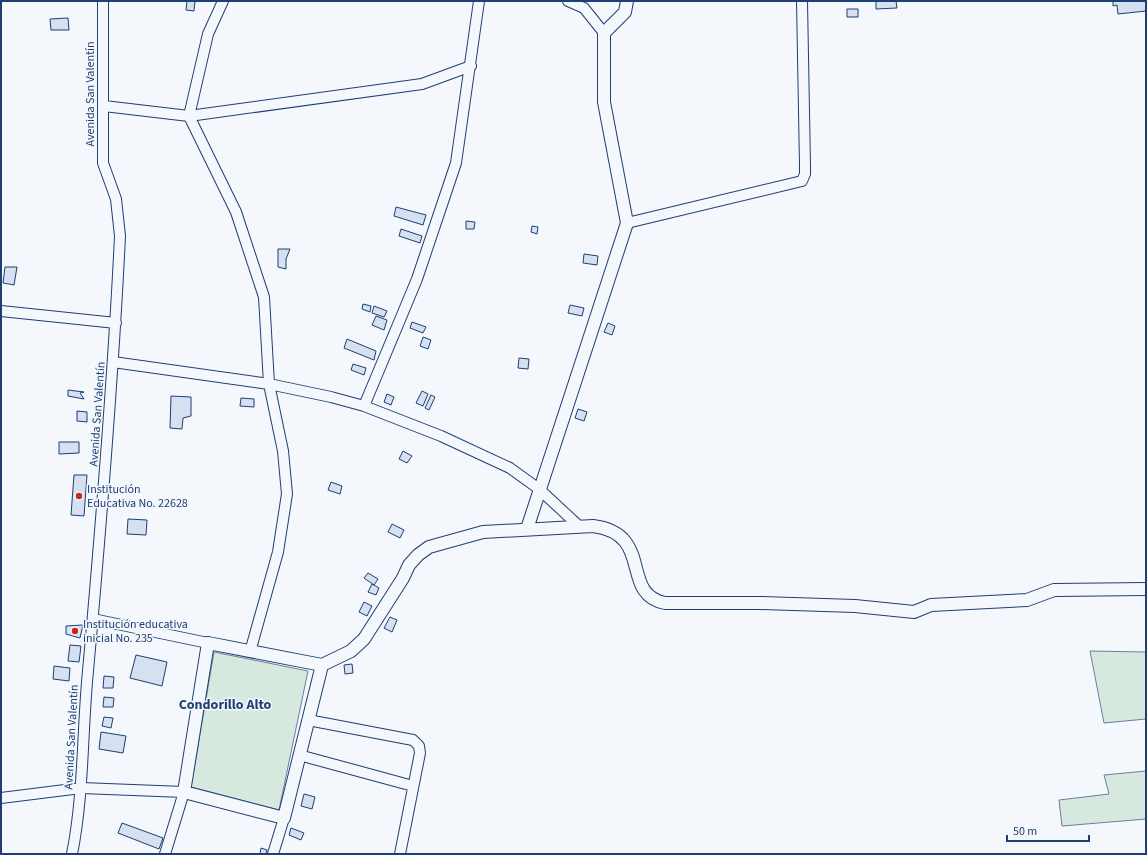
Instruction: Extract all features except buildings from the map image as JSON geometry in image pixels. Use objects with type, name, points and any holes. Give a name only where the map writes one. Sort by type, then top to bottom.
[{"type":"street","name":"Avenida San Valentín","points":[[72,854],[78,824],[85,701],[107,465],[120,236],[116,199],[102,163],[104,106],[103,1]]},
{"type":"street","points":[[223,1],[208,34],[189,116],[236,212],[264,297],[269,384],[283,451],[287,494],[278,552],[250,652]]},
{"type":"street","points":[[364,406],[418,279],[456,163],[471,66],[479,1]]},
{"type":"street","points":[[527,529],[628,223],[604,102],[604,33],[584,8],[568,1]]},
{"type":"street","points":[[604,33],[625,12],[627,1]]},
{"type":"street","points":[[628,223],[802,181],[805,174],[802,1]]},
{"type":"street","points":[[104,106],[189,116],[422,84],[471,66]]},
{"type":"street","points":[[1,311],[116,323]]},
{"type":"street","points":[[114,362],[269,384],[331,396],[364,406],[441,436],[510,468],[539,489],[580,527]]},
{"type":"street","points":[[93,619],[250,652],[322,665],[351,651],[364,640],[403,578],[409,565],[418,555],[429,547],[483,532],[580,527],[606,528],[618,534],[628,543],[644,592],[657,602],[665,603],[760,603],[847,606],[914,612],[931,605],[1027,600],[1054,590],[1146,589]]},
{"type":"street","points":[[164,854],[184,792],[208,643]]},
{"type":"street","points":[[273,854],[284,818],[322,665]]},
{"type":"street","points":[[308,720],[413,740],[419,746],[420,753],[412,786],[400,854]]},
{"type":"street","points":[[299,755],[412,786]]},
{"type":"street","points":[[1,798],[81,788],[184,792],[284,818]]},
{"type":"shaded area","points":[[1090,651],[1146,652],[1146,719],[1104,723]]},
{"type":"shaded area","points":[[214,652],[308,671],[279,810],[191,787]]},
{"type":"shaded area","points":[[1146,771],[1146,819],[1062,826],[1059,800],[1109,794],[1104,775]]},
{"type":"place","name":"Institución Educativa No. 22628","points":[[79,496]]},
{"type":"place","name":"Institución educativa inicial No. 235","points":[[75,631]]},
{"type":"district","name":"Condorillo Alto","points":[[225,704]]}]
